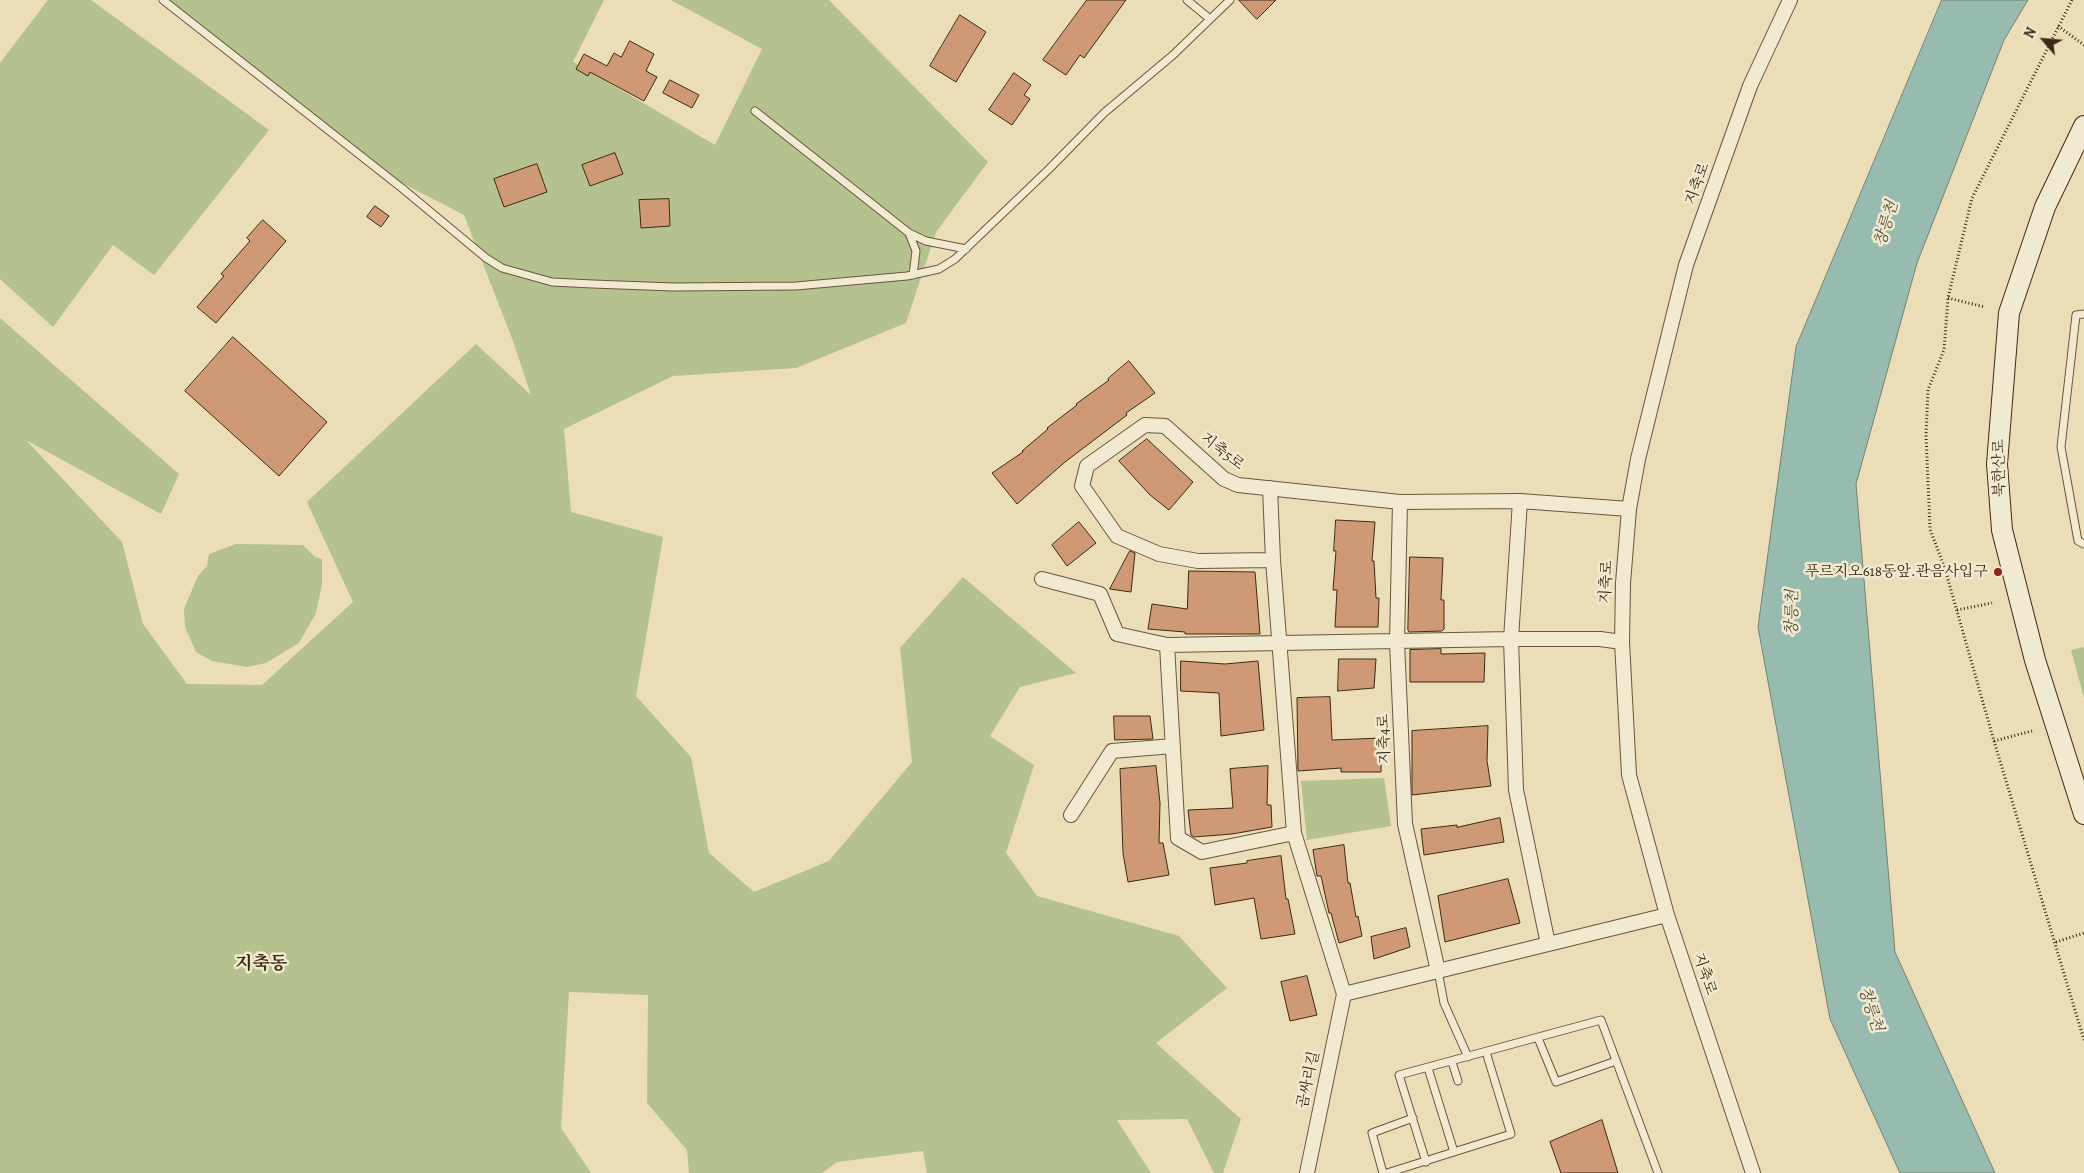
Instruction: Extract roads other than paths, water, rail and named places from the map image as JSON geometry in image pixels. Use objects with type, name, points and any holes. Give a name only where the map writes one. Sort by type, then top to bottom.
[{"type":"main road","name":"북한산로","points":[[2084,126],[2045,207],[2008,313],[1997,464],[2002,530],[2035,660],[2084,814]]},
{"type":"street","name":"지축로","points":[[1753,1173],[1667,915],[1629,775],[1622,642],[1623,583],[1629,509],[1638,460],[1686,265],[1750,86],[1790,0]]},
{"type":"street","name":"지축5로","points":[[1273,560],[1198,562],[1159,554],[1117,536],[1082,486],[1087,466],[1145,425],[1165,426],[1224,479],[1238,485],[1400,502],[1520,501],[1629,509]]},
{"type":"street","points":[[1270,488],[1273,560],[1294,833],[1344,994],[1667,915]]},
{"type":"street","points":[[1520,501],[1511,639],[1516,790],[1548,944]]},
{"type":"street","name":"지축4로","points":[[1400,502],[1397,642],[1405,824],[1438,971]]},
{"type":"street","points":[[1042,580],[1100,594],[1117,634],[1167,645],[1511,639],[1600,639],[1622,642]]},
{"type":"street","points":[[1167,645],[1178,838],[1202,852],[1294,833]]},
{"type":"street","points":[[1071,815],[1112,751],[1173,746]]},
{"type":"street","name":"곰싸리길","points":[[1307,1173],[1344,994]]},
{"type":"lane","points":[[163,0],[403,189],[486,258],[502,268],[552,282],[673,287],[796,286],[913,275],[939,269],[966,249],[1104,113],[1173,55],[1230,0]]},
{"type":"lane","points":[[1187,0],[1210,19]]},
{"type":"lane","points":[[755,111],[910,233],[926,241],[966,249]]},
{"type":"lane","points":[[910,233],[916,251],[913,275]]},
{"type":"lane","points":[[2084,314],[2076,315],[2061,447],[2078,541],[2084,544]]},
{"type":"lane","points":[[1438,971],[1444,1003],[1468,1057]]},
{"type":"lane","points":[[1426,1162],[1399,1075],[1601,1020],[1658,1173]]},
{"type":"lane","points":[[1538,1038],[1556,1082],[1616,1061]]},
{"type":"lane","points":[[1387,1173],[1511,1134],[1486,1052]]},
{"type":"lane","points":[[1452,1062],[1458,1081]]},
{"type":"lane","points":[[1428,1068],[1454,1152]]},
{"type":"lane","points":[[1383,1173],[1372,1133],[1413,1118]]},
{"type":"water","name":"창릉천","points":[[1942,0],[2028,0],[2004,40],[1917,263],[1856,484],[1895,952],[1995,1173],[1900,1173],[1830,1019],[1758,627],[1796,347]]},
{"type":"place","name":"푸르지오618동앞.관음사입구","points":[[1998,572]]},
{"type":"district","name":"지축동","points":[[261,965]]}]
